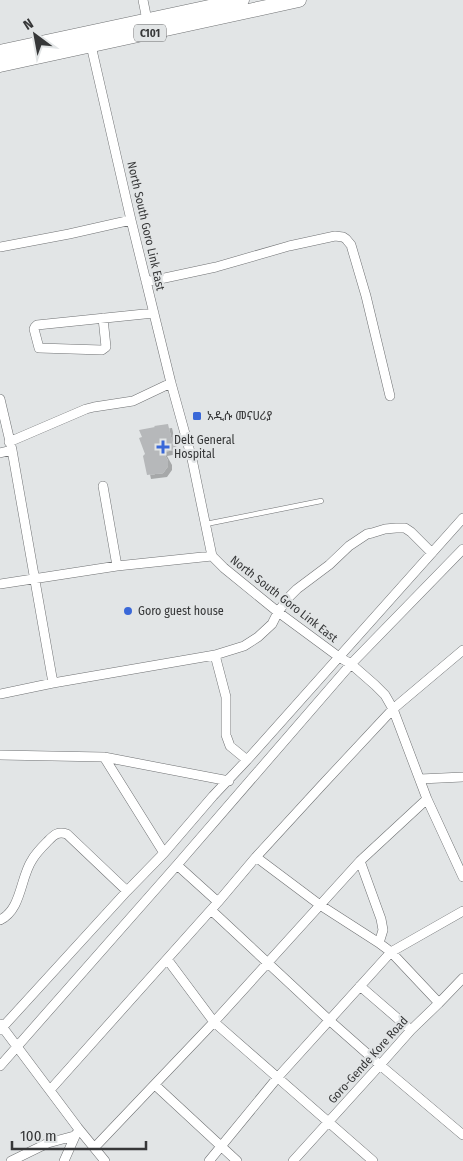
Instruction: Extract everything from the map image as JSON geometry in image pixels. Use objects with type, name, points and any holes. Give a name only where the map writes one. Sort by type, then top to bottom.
[{"type":"main road","name":"C101","points":[[148,27],[242,0]]},
{"type":"main road","name":"C101","points":[[0,65],[90,40],[148,27],[299,0]]},
{"type":"main road","name":"C101","points":[[0,52],[90,40]]},
{"type":"street","points":[[143,0],[148,27]]},
{"type":"street","name":"North South Goro Link East","points":[[90,40],[146,282],[192,459],[212,556],[278,612],[339,658],[351,664],[385,695],[394,709],[427,799],[463,877]]},
{"type":"street","points":[[0,247],[131,220]]},
{"type":"street","points":[[146,282],[216,267],[289,246],[335,236],[343,237],[351,245],[366,296],[390,396]]},
{"type":"street","points":[[103,318],[106,347],[102,350],[39,348],[34,329],[35,325],[103,318],[154,314]]},
{"type":"street","points":[[0,453],[10,446],[86,409],[133,401],[171,383]]},
{"type":"street","points":[[0,399],[53,683]]},
{"type":"street","points":[[103,486],[117,566]]},
{"type":"street","points":[[105,1161],[95,1147],[76,1132],[50,1090],[1,1027],[164,853],[463,518]]},
{"type":"street","points":[[0,694],[215,655],[244,646],[258,637],[272,624],[289,597],[329,565],[349,546],[367,534],[385,529],[405,528],[432,553]]},
{"type":"street","points":[[0,1066],[351,664],[463,548]]},
{"type":"street","points":[[0,584],[117,566],[212,556]]},
{"type":"street","points":[[50,1090],[256,857],[394,709],[463,650]]},
{"type":"street","points":[[215,655],[226,697],[226,735],[230,746],[247,760]]},
{"type":"street","points":[[0,755],[104,757],[229,781]]},
{"type":"street","points":[[104,757],[164,853]]},
{"type":"street","points":[[420,779],[463,777]]},
{"type":"street","points":[[95,1147],[214,1022],[360,861],[427,799]]},
{"type":"street","points":[[0,920],[6,917],[14,906],[32,860],[55,834],[61,832],[67,834],[127,891]]},
{"type":"street","points":[[256,857],[320,905],[380,943],[391,952],[439,1003]]},
{"type":"street","points":[[360,861],[384,930],[380,943]]},
{"type":"street","points":[[177,865],[218,902]]},
{"type":"street","points":[[211,910],[329,1020],[463,1135]]},
{"type":"street","points":[[209,1161],[278,1078],[391,952],[463,911]]},
{"type":"street","points":[[167,959],[214,1022],[373,1161]]},
{"type":"street","name":"Goro-Gende Kore Road","points":[[293,1161],[411,1030],[463,978]]},
{"type":"street","points":[[360,986],[411,1030]]},
{"type":"street","points":[[155,1085],[237,1161]]},
{"type":"street","points":[[11,1161],[76,1132]]},
{"type":"street","points":[[64,1161],[76,1132]]},
{"type":"lane","points":[[204,524],[322,500]]},
{"type":"building","points":[[168,424],[174,450],[163,452],[168,461],[168,466],[163,473],[147,475],[143,456],[145,454],[139,438],[142,437],[139,430]]},
{"type":"place","name":"አዲሱ መናሀሪያ","points":[[197,416]]},
{"type":"place","name":"Delt General Hospital","points":[[163,447]]},
{"type":"place","name":"Goro guest house","points":[[128,611]]}]
